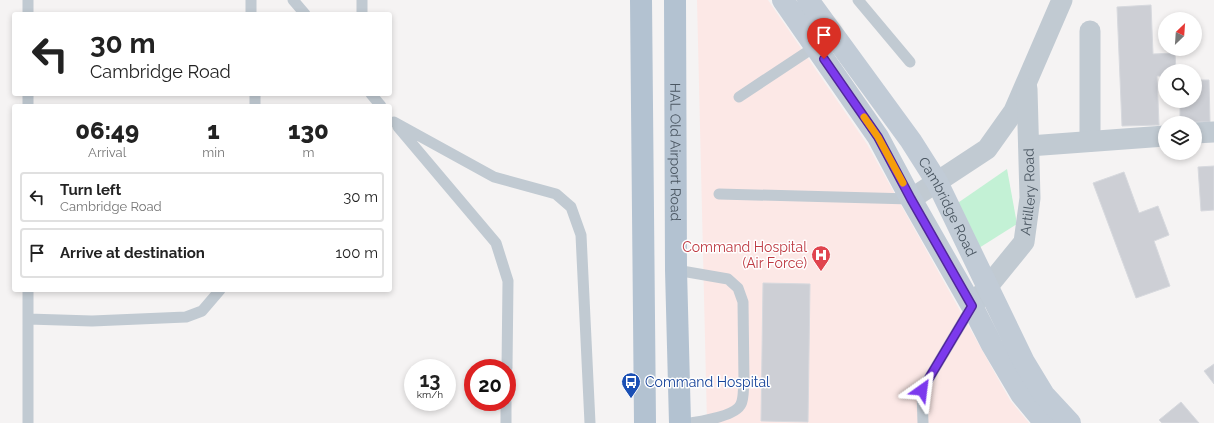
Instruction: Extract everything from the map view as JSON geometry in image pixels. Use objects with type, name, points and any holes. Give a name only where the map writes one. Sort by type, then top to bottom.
[{"type":"main road","points":[[641,0],[645,423]]},
{"type":"main road","name":"HAL Old Airport Road","points":[[675,0],[676,270],[680,423]]},
{"type":"street","name":"Cambridge Road","points":[[783,0],[878,137],[911,199],[972,306],[992,345],[1021,394],[1045,423]]},
{"type":"street","name":"Cambridge Road","points":[[808,0],[911,141],[937,182],[1024,362],[1044,395],[1070,423]]},
{"type":"street","name":"Artillery Road","points":[[911,199],[987,148],[1014,111],[1062,0]]},
{"type":"street","points":[[1090,31],[1090,142]]},
{"type":"street","name":"Artillery Road","points":[[972,306],[1024,242],[1030,198],[1026,83]]},
{"type":"street","points":[[1202,133],[1214,132]]},
{"type":"street","points":[[1029,146],[1158,137]]},
{"type":"lane","points":[[28,0],[28,12]]},
{"type":"lane","points":[[251,0],[251,12]]},
{"type":"lane","points":[[293,0],[303,12]]},
{"type":"lane","points":[[362,0],[362,12]]},
{"type":"lane","points":[[858,0],[910,62]]},
{"type":"lane","points":[[739,97],[816,46]]},
{"type":"lane","points":[[373,96],[379,104]]},
{"type":"lane","points":[[392,120],[496,243],[508,281],[507,359]]},
{"type":"lane","points":[[392,120],[494,177],[556,194],[571,206],[581,235],[590,423]]},
{"type":"lane","points":[[719,194],[911,199]]},
{"type":"lane","points":[[676,270],[728,279],[738,288],[743,302],[744,382],[741,405],[733,412],[711,419],[690,423]]},
{"type":"lane","points":[[28,292],[28,423]]},
{"type":"lane","points":[[28,319],[92,321],[186,317],[202,311],[218,292]]},
{"type":"lane","points":[[923,423],[922,390],[972,306]]},
{"type":"lane","points":[[506,411],[506,423]]},
{"type":"shaded area","name":"Command Hospital (Air Force)","points":[[697,0],[768,0],[867,144],[1010,400],[1029,423],[707,423]]},
{"type":"green space","points":[[1007,169],[1017,224],[971,253],[949,209]]},
{"type":"building","points":[[1151,5],[1153,54],[1158,54],[1158,56],[1175,56],[1176,64],[1158,64],[1158,125],[1122,126],[1117,7]]},
{"type":"building","points":[[1202,80],[1209,80],[1210,122],[1202,122],[1202,116],[1180,116],[1180,108],[1202,108]]},
{"type":"building","points":[[1214,166],[1214,210],[1201,211],[1198,167]]},
{"type":"building","points":[[1124,172],[1139,213],[1158,206],[1169,235],[1154,241],[1170,286],[1136,298],[1093,183]]},
{"type":"building","points":[[763,283],[810,284],[808,422],[761,421]]},
{"type":"building","points":[[1214,364],[1214,384],[1204,371]]},
{"type":"building","points":[[1181,402],[1199,423],[1162,423],[1159,420]]},
{"type":"slow traffic","points":[[864,117],[878,137],[903,183]]},
{"type":"place","name":"Command Hospital (Air Force)","points":[[821,272]]},
{"type":"place","name":"Command Hospital","points":[[631,399]]},
{"type":"route","points":[[824,59],[878,137],[911,199],[972,306],[922,390]]}]
